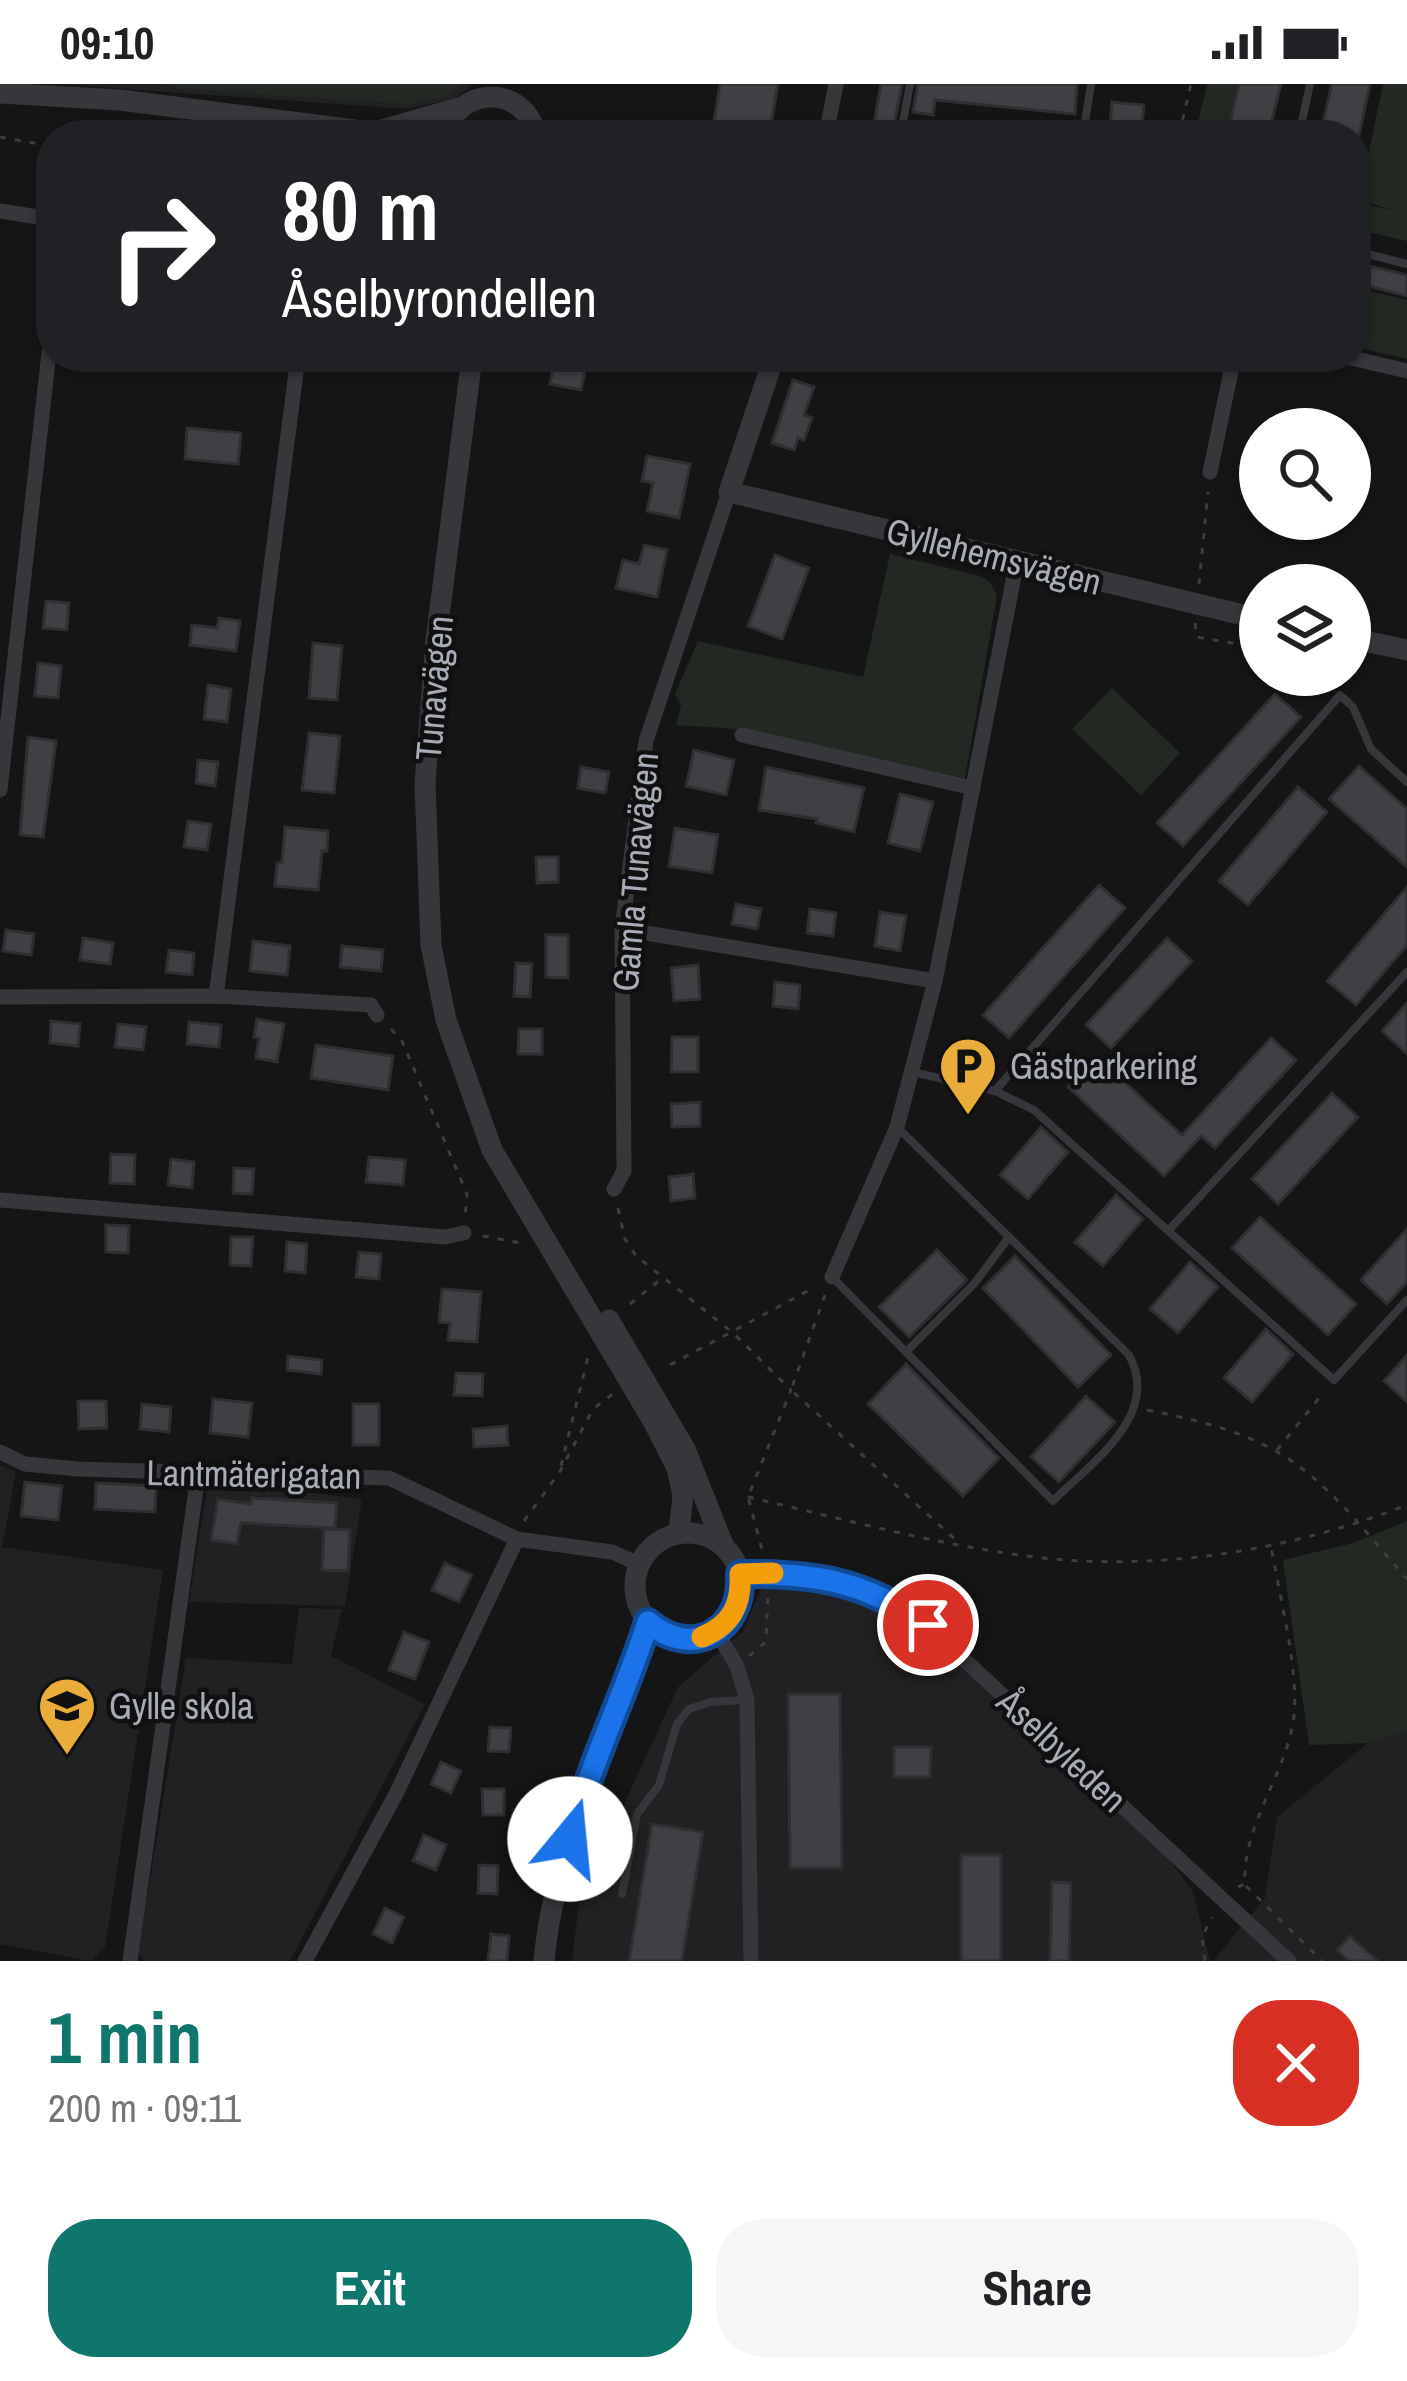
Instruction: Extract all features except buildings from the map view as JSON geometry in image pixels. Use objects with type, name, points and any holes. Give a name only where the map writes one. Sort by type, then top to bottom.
[{"type":"street","points":[[517,84],[533,120]]},
{"type":"street","points":[[829,120],[836,84]]},
{"type":"street","points":[[0,93],[120,92],[303,120]]},
{"type":"street","points":[[417,120],[469,97],[499,96],[529,120]]},
{"type":"street","points":[[0,211],[36,217]]},
{"type":"street","points":[[1371,362],[1407,370]]},
{"type":"street","points":[[0,790],[47,372]]},
{"type":"street","points":[[217,996],[296,372]]},
{"type":"street","name":"Tunavägen","points":[[470,372],[436,640],[425,783],[431,945],[446,1020],[492,1150],[668,1450],[683,1495],[679,1534]]},
{"type":"street","name":"Gamla Tunavägen","points":[[614,1189],[624,1172],[622,929],[646,741],[769,372]]},
{"type":"street","points":[[1210,472],[1231,372]]},
{"type":"street","name":"Gyllehemsvägen","points":[[729,492],[1239,614]]},
{"type":"street","points":[[832,1277],[897,1127],[935,981],[1017,561]]},
{"type":"street","points":[[1371,642],[1407,650]]},
{"type":"street","points":[[742,734],[973,788]]},
{"type":"street","points":[[622,929],[935,981]]},
{"type":"street","points":[[0,997],[217,996],[370,1005],[377,1015]]},
{"type":"street","name":"Tunavägen","points":[[446,1020],[498,1145],[655,1394],[698,1476],[724,1547]]},
{"type":"street","points":[[0,1200],[446,1237],[464,1233]]},
{"type":"street","name":"Lantmäterigatan","points":[[0,1452],[25,1464],[198,1475],[389,1478],[518,1539],[612,1552],[639,1564]]},
{"type":"street","points":[[130,1961],[198,1475]]},
{"type":"street","points":[[679,1534],[711,1538],[724,1547],[740,1574],[737,1606],[716,1631],[688,1640],[648,1622],[635,1594],[639,1564],[648,1550],[679,1534]]},
{"type":"street","points":[[304,1961],[397,1794],[518,1539]]},
{"type":"street","name":"Åselbyleden","points":[[740,1574],[852,1584],[928,1625],[1289,1961]]},
{"type":"street","points":[[544,1961],[548,1919],[581,1798],[648,1622]]},
{"type":"street","points":[[716,1631],[737,1666],[747,1700],[752,1961]]},
{"type":"lane","points":[[903,120],[910,84]]},
{"type":"lane","points":[[1085,120],[1091,84]]},
{"type":"lane","points":[[1302,120],[1310,84]]},
{"type":"lane","points":[[1371,255],[1407,264]]},
{"type":"lane","points":[[995,1091],[1338,696]]},
{"type":"lane","points":[[1342,696],[1353,707],[1371,749],[1407,782]]},
{"type":"lane","points":[[1168,1231],[1407,972]]},
{"type":"lane","points":[[911,1072],[995,1091],[1034,1110],[1334,1380],[1407,1300]]},
{"type":"lane","points":[[832,1277],[1053,1501],[1124,1430],[1139,1393],[1138,1371],[1129,1355],[897,1127]]},
{"type":"lane","points":[[906,1352],[974,1284],[1010,1237]]},
{"type":"lane","points":[[622,1894],[637,1814],[659,1785],[677,1724],[689,1709],[747,1700]]},
{"type":"path","points":[[1183,120],[1191,84]]},
{"type":"path","points":[[0,137],[36,143]]},
{"type":"path","points":[[1210,472],[1197,637],[1239,644]]},
{"type":"path","points":[[377,1015],[402,1041],[467,1194],[464,1233],[539,1247]]},
{"type":"path","points":[[614,1189],[626,1239],[636,1256],[732,1333],[961,1545]]},
{"type":"path","points":[[630,1304],[665,1276]]},
{"type":"path","points":[[670,1365],[832,1277]]},
{"type":"path","points":[[737,1666],[766,1642],[769,1574],[748,1497],[832,1277]]},
{"type":"path","points":[[559,1473],[589,1359],[590,1338]]},
{"type":"path","points":[[1276,1451],[1334,1380]]},
{"type":"path","points":[[518,1539],[525,1519],[559,1473],[593,1409],[626,1387]]},
{"type":"path","points":[[1134,1407],[1233,1431],[1276,1451],[1329,1494],[1407,1579]]},
{"type":"path","points":[[748,1497],[961,1545],[1030,1557],[1117,1562],[1214,1555],[1270,1544],[1407,1505]]},
{"type":"path","points":[[1205,1961],[1204,1929],[1225,1901],[1245,1885],[1251,1839],[1283,1767],[1294,1718],[1293,1681],[1270,1544]]},
{"type":"path","points":[[1245,1885],[1322,1961]]},
{"type":"shaded area","points":[[57,84],[474,84],[455,98],[408,109]]},
{"type":"shaded area","points":[[165,84],[463,84],[447,96],[411,104],[178,89]]},
{"type":"shaded area","points":[[1207,84],[1238,84],[1230,120],[1199,120]]},
{"type":"shaded area","points":[[1383,84],[1407,84],[1407,241],[1371,233],[1371,205],[1396,211],[1371,204],[1371,142]]},
{"type":"shaded area","points":[[1371,292],[1407,300],[1407,359],[1371,351]]},
{"type":"shaded area","points":[[890,554],[980,576],[990,582],[997,596],[965,778],[738,729],[676,725],[681,705],[675,694],[698,641],[863,677]]},
{"type":"shaded area","points":[[1112,688],[1180,753],[1141,795],[1072,729]]},
{"type":"shaded area","name":"Gylle skola","points":[[0,1465],[16,1472],[2,1547],[163,1570],[105,1948],[91,1961],[0,1944]]},
{"type":"shaded area","points":[[219,1482],[362,1499],[345,1606],[189,1602],[207,1487]]},
{"type":"shaded area","points":[[1407,1521],[1407,1732],[1368,1743],[1309,1745],[1283,1560],[1353,1543]]},
{"type":"shaded area","points":[[768,1573],[830,1578],[909,1612],[1148,1830],[1193,1892],[1210,1961],[572,1961],[579,1902],[678,1687],[743,1631]]},
{"type":"shaded area","points":[[299,1608],[342,1609],[331,1656],[425,1704],[290,1961],[145,1961],[138,1953],[186,1658],[292,1664]]},
{"type":"shaded area","points":[[1407,1732],[1407,1961],[1213,1961],[1265,1898],[1277,1817],[1368,1743]]},
{"type":"slow traffic","points":[[702,1637],[729,1620],[741,1590],[740,1574],[773,1573]]},
{"type":"place","name":"Gästparkering","points":[[968,1117]]},
{"type":"place","name":"Gylle skola","points":[[67,1757]]},
{"type":"route","points":[[570,1839],[648,1622],[673,1637],[703,1637],[729,1620],[741,1590],[740,1574],[780,1573],[852,1584],[928,1625]]}]
